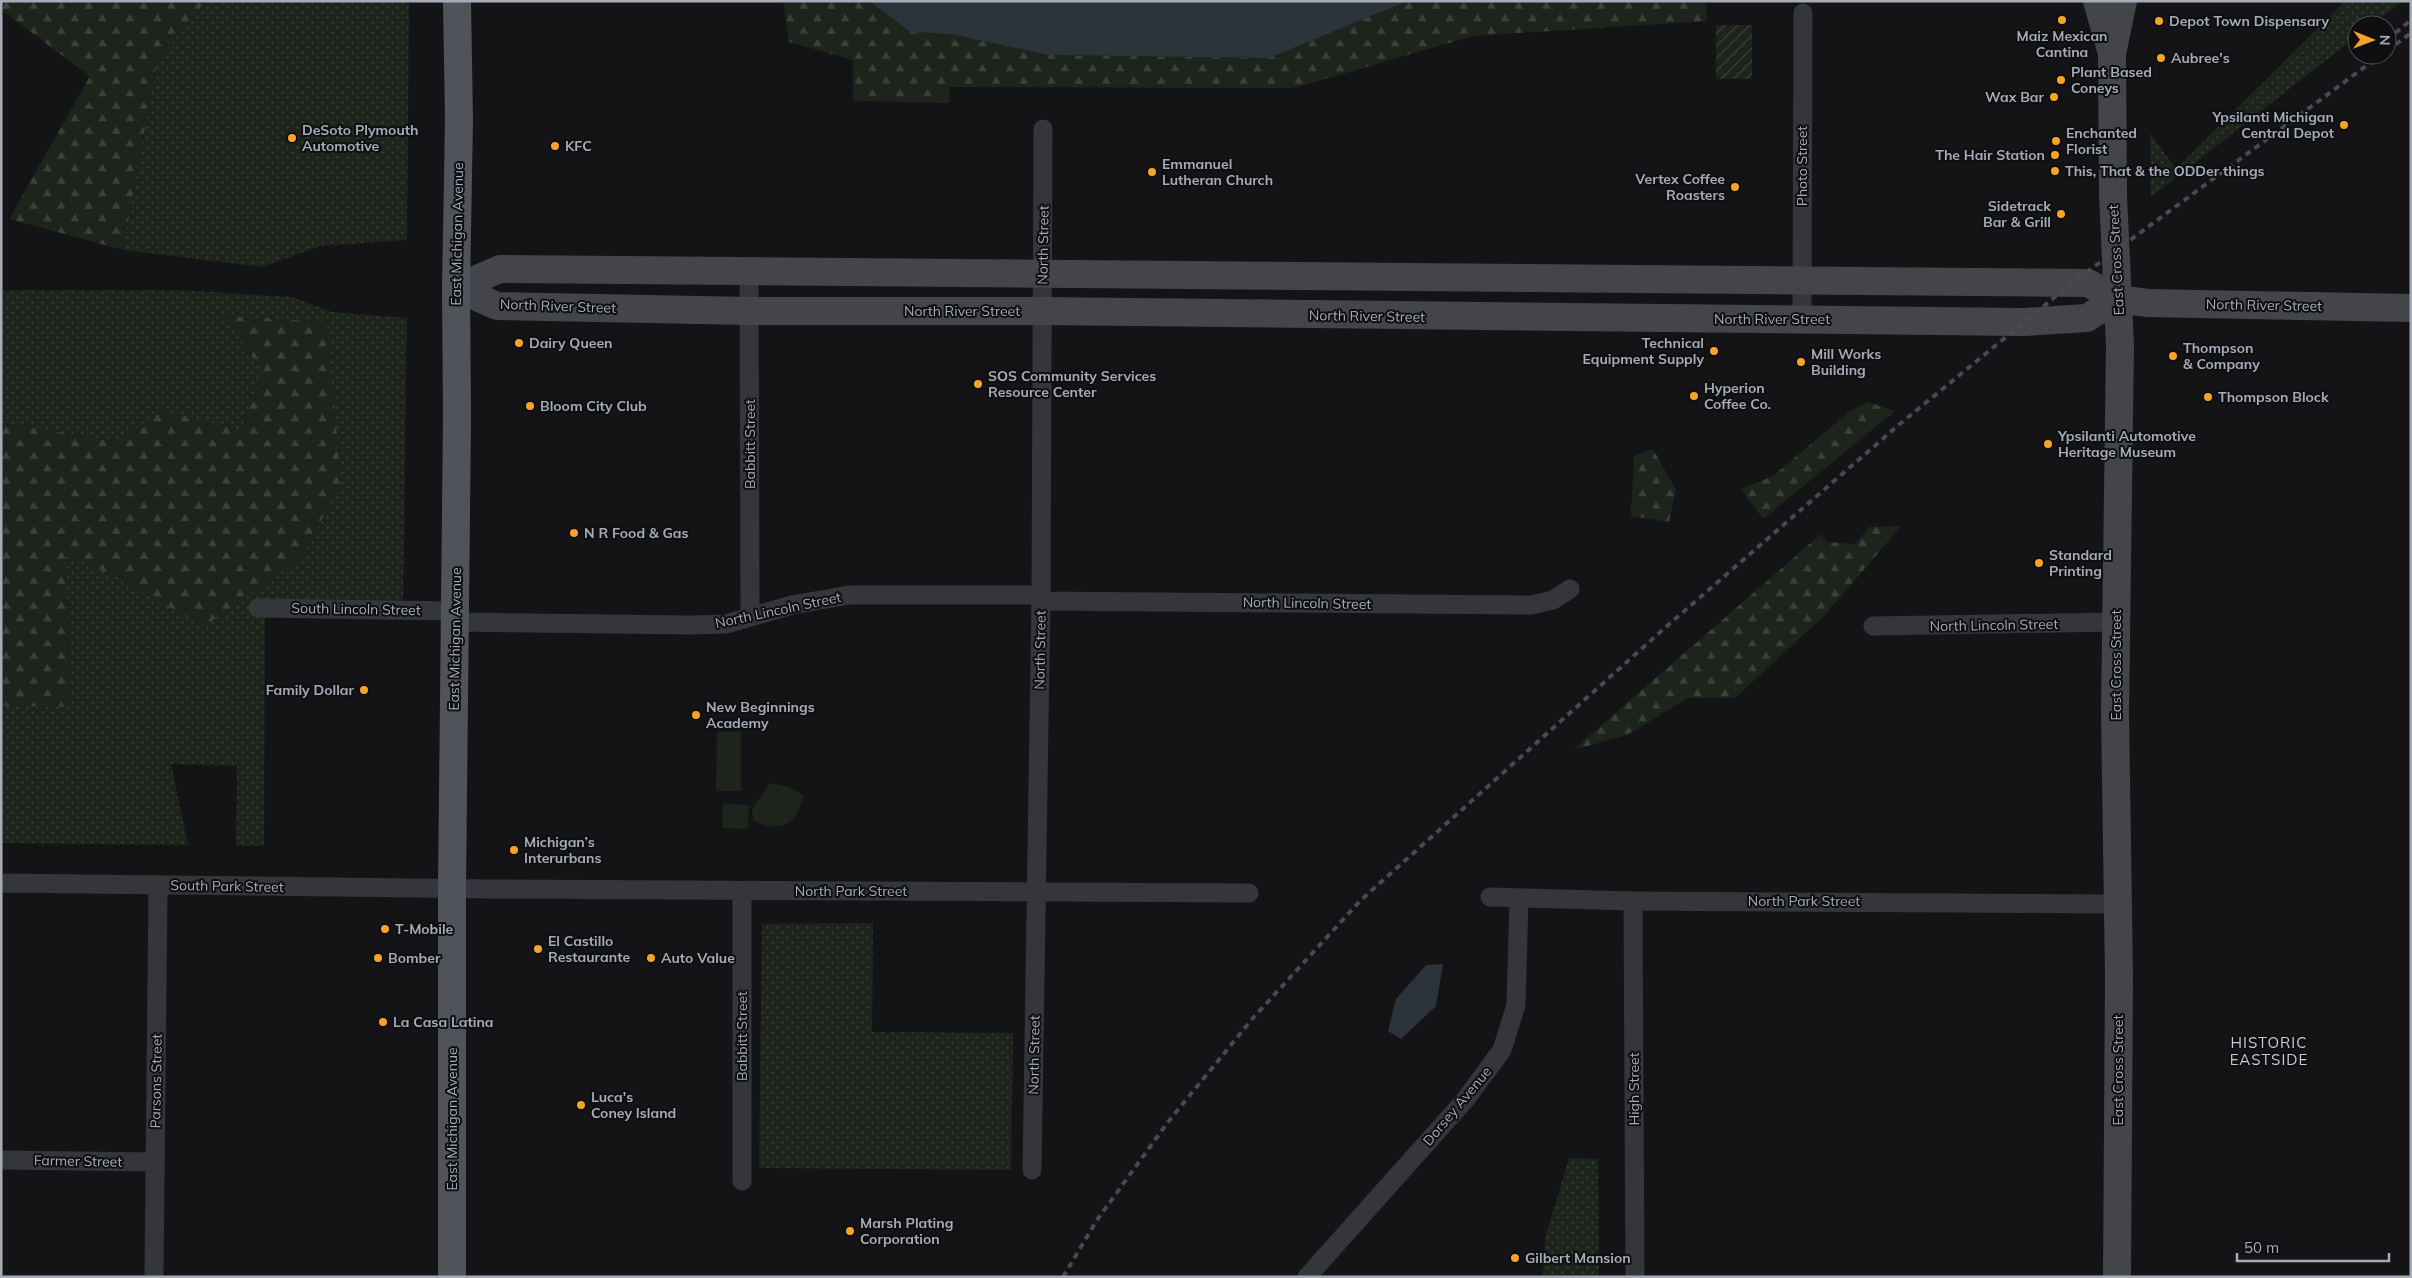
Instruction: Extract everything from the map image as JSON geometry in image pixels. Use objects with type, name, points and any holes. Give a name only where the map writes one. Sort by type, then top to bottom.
[{"type":"main road","name":"East Michigan Avenue","points":[[452,1277],[452,888],[459,120],[457,1]]},
{"type":"street","name":"East Cross Street","points":[[2097,1],[2112,54]]},
{"type":"street","name":"East Cross Street","points":[[2117,1277],[2118,904],[2116,622],[2120,345],[2113,196],[2112,54],[2123,1]]},
{"type":"street","name":"Photo Street","points":[[1802,319],[1803,13]]},
{"type":"street","name":"North Street","points":[[1032,1170],[1041,598],[1043,129]]},
{"type":"street","name":"North River Street","points":[[456,288],[500,269],[1802,280],[2088,283],[2117,299],[2148,303],[2411,308]]},
{"type":"street","name":"Babbitt Street","points":[[750,272],[750,617]]},
{"type":"street","name":"North River Street","points":[[456,288],[497,306],[750,311],[1042,311],[2024,322],[2087,318],[2117,299]]},
{"type":"street","name":"North Lincoln Street","points":[[455,617],[691,625],[726,624],[792,605],[849,595],[1531,605],[1553,600],[1570,589]]},
{"type":"street","name":"South Lincoln Street","points":[[258,608],[455,617]]},
{"type":"street","name":"North Lincoln Street","points":[[1873,626],[2116,622]]},
{"type":"street","name":"South Park Street","points":[[1,883],[452,888]]},
{"type":"street","name":"Parsons Street","points":[[154,1277],[158,886]]},
{"type":"street","name":"North Park Street","points":[[452,888],[1249,893]]},
{"type":"street","name":"Babbitt Street","points":[[742,891],[742,1181]]},
{"type":"street","name":"North Park Street","points":[[1490,897],[1633,901],[2118,904]]},
{"type":"street","name":"Dorsey Avenue","points":[[1307,1277],[1465,1100],[1502,1050],[1516,1005],[1519,898]]},
{"type":"street","name":"High Street","points":[[1633,901],[1634,1277]]},
{"type":"street","name":"Farmer Street","points":[[1,1160],[155,1162]]},
{"type":"green space","points":[[1,1],[206,1],[157,61],[123,250],[9,219],[90,76],[1,10]]},
{"type":"green space","points":[[206,1],[409,1],[407,240],[321,246],[262,267],[123,250],[157,61]]},
{"type":"green space","points":[[783,1],[869,1],[910,32],[951,34],[1048,55],[1269,58],[1408,1],[1706,1],[1707,21],[1473,36],[1294,88],[950,87],[949,103],[853,101],[853,60],[789,42]]},
{"type":"green space","points":[[2345,1],[2403,1],[2384,15],[2347,15],[2347,44],[2151,197],[2150,133],[2176,169]]},
{"type":"green space","points":[[1716,25],[1752,25],[1752,79],[1716,79]]},
{"type":"green space","points":[[1,290],[178,290],[292,297],[332,312],[407,318],[403,601],[265,599],[264,846],[236,846],[237,766],[171,764],[188,845],[1,843],[1,706],[70,707],[66,552],[206,625],[341,483],[227,317],[263,374],[241,430],[161,411],[120,442],[1,423]]},
{"type":"green space","points":[[226,316],[327,322],[341,483],[301,559],[205,626],[66,552],[70,707],[1,706],[1,423],[119,442],[161,410],[241,430],[263,374]]},
{"type":"green space","points":[[1868,402],[1895,411],[1763,519],[1741,489],[1773,476],[1849,412]]},
{"type":"green space","points":[[1653,449],[1676,490],[1669,522],[1631,516],[1634,456]]},
{"type":"green space","points":[[1901,526],[1826,614],[1735,698],[1688,698],[1627,735],[1573,750],[1821,534],[1828,542],[1855,544],[1869,527]]},
{"type":"green space","points":[[717,732],[741,732],[741,791],[716,791]]},
{"type":"green space","points":[[770,783],[789,787],[803,795],[797,813],[786,824],[771,826],[753,820],[752,809]]},
{"type":"green space","points":[[723,804],[749,805],[748,829],[722,828]]},
{"type":"green space","points":[[873,923],[872,1032],[1013,1033],[1011,1170],[759,1168],[762,924]]},
{"type":"green space","points":[[1569,1158],[1598,1159],[1599,1277],[1543,1277],[1545,1238]]},
{"type":"shaded area","points":[[869,1],[1408,1],[1269,58],[1048,55],[951,34],[910,32]]},
{"type":"shaded area","points":[[1443,964],[1436,1006],[1401,1039],[1388,1031],[1396,999],[1426,965]]},
{"type":"railway","points":[[2397,32],[2411,20]]},
{"type":"railway","points":[[2397,44],[2411,33]]},
{"type":"railway","points":[[1063,1277],[1097,1220],[1168,1122],[1253,1018],[1361,900],[1667,626],[1901,423],[2072,283],[2367,65]]},
{"type":"place","name":"Maiz Mexican Cantina","points":[[2062,20]]},
{"type":"place","name":"Depot Town Dispensary","points":[[2159,21]]},
{"type":"place","name":"Aubree's","points":[[2161,58]]},
{"type":"place","name":"Plant Based Coneys","points":[[2061,80]]},
{"type":"place","name":"Wax Bar","points":[[2054,97]]},
{"type":"place","name":"Ypsilanti Michigan Central Depot","points":[[2344,125]]},
{"type":"place","name":"DeSoto Plymouth Automotive","points":[[292,138]]},
{"type":"place","name":"Enchanted Florist","points":[[2056,141]]},
{"type":"place","name":"KFC","points":[[555,146]]},
{"type":"place","name":"The Hair Station","points":[[2055,155]]},
{"type":"place","name":"This, That & the ODDer things","points":[[2055,171]]},
{"type":"place","name":"Emmanuel Lutheran Church","points":[[1152,172]]},
{"type":"place","name":"Vertex Coffee Roasters","points":[[1735,187]]},
{"type":"place","name":"Sidetrack Bar & Grill","points":[[2061,214]]},
{"type":"place","name":"Dairy Queen","points":[[519,343]]},
{"type":"place","name":"Technical Equipment Supply","points":[[1714,351]]},
{"type":"place","name":"Thompson & Company","points":[[2173,356]]},
{"type":"place","name":"Mill Works Building","points":[[1801,362]]},
{"type":"place","name":"SOS Community Services Resource Center","points":[[978,384]]},
{"type":"place","name":"Hyperion Coffee Co.","points":[[1694,396]]},
{"type":"place","name":"Thompson Block","points":[[2208,397]]},
{"type":"place","name":"Bloom City Club","points":[[530,406]]},
{"type":"place","name":"Ypsilanti Automotive Heritage Museum","points":[[2048,444]]},
{"type":"place","name":"N R Food & Gas","points":[[574,533]]},
{"type":"place","name":"Standard Printing","points":[[2039,563]]},
{"type":"place","name":"Family Dollar","points":[[364,690]]},
{"type":"place","name":"New Beginnings Academy","points":[[696,715]]},
{"type":"place","name":"Michigan’s Interurbans","points":[[514,850]]},
{"type":"place","name":"T-Mobile","points":[[385,929]]},
{"type":"place","name":"El Castillo Restaurante","points":[[538,949]]},
{"type":"place","name":"Bomber","points":[[378,958]]},
{"type":"place","name":"Auto Value","points":[[651,958]]},
{"type":"place","name":"La Casa Latina","points":[[383,1022]]},
{"type":"place","name":"Luca's Coney Island","points":[[581,1105]]},
{"type":"place","name":"Marsh Plating Corporation","points":[[850,1231]]},
{"type":"place","name":"Gilbert Mansion","points":[[1515,1258]]},
{"type":"district","name":"HISTORIC EASTSIDE","points":[[2269,1050]]}]
